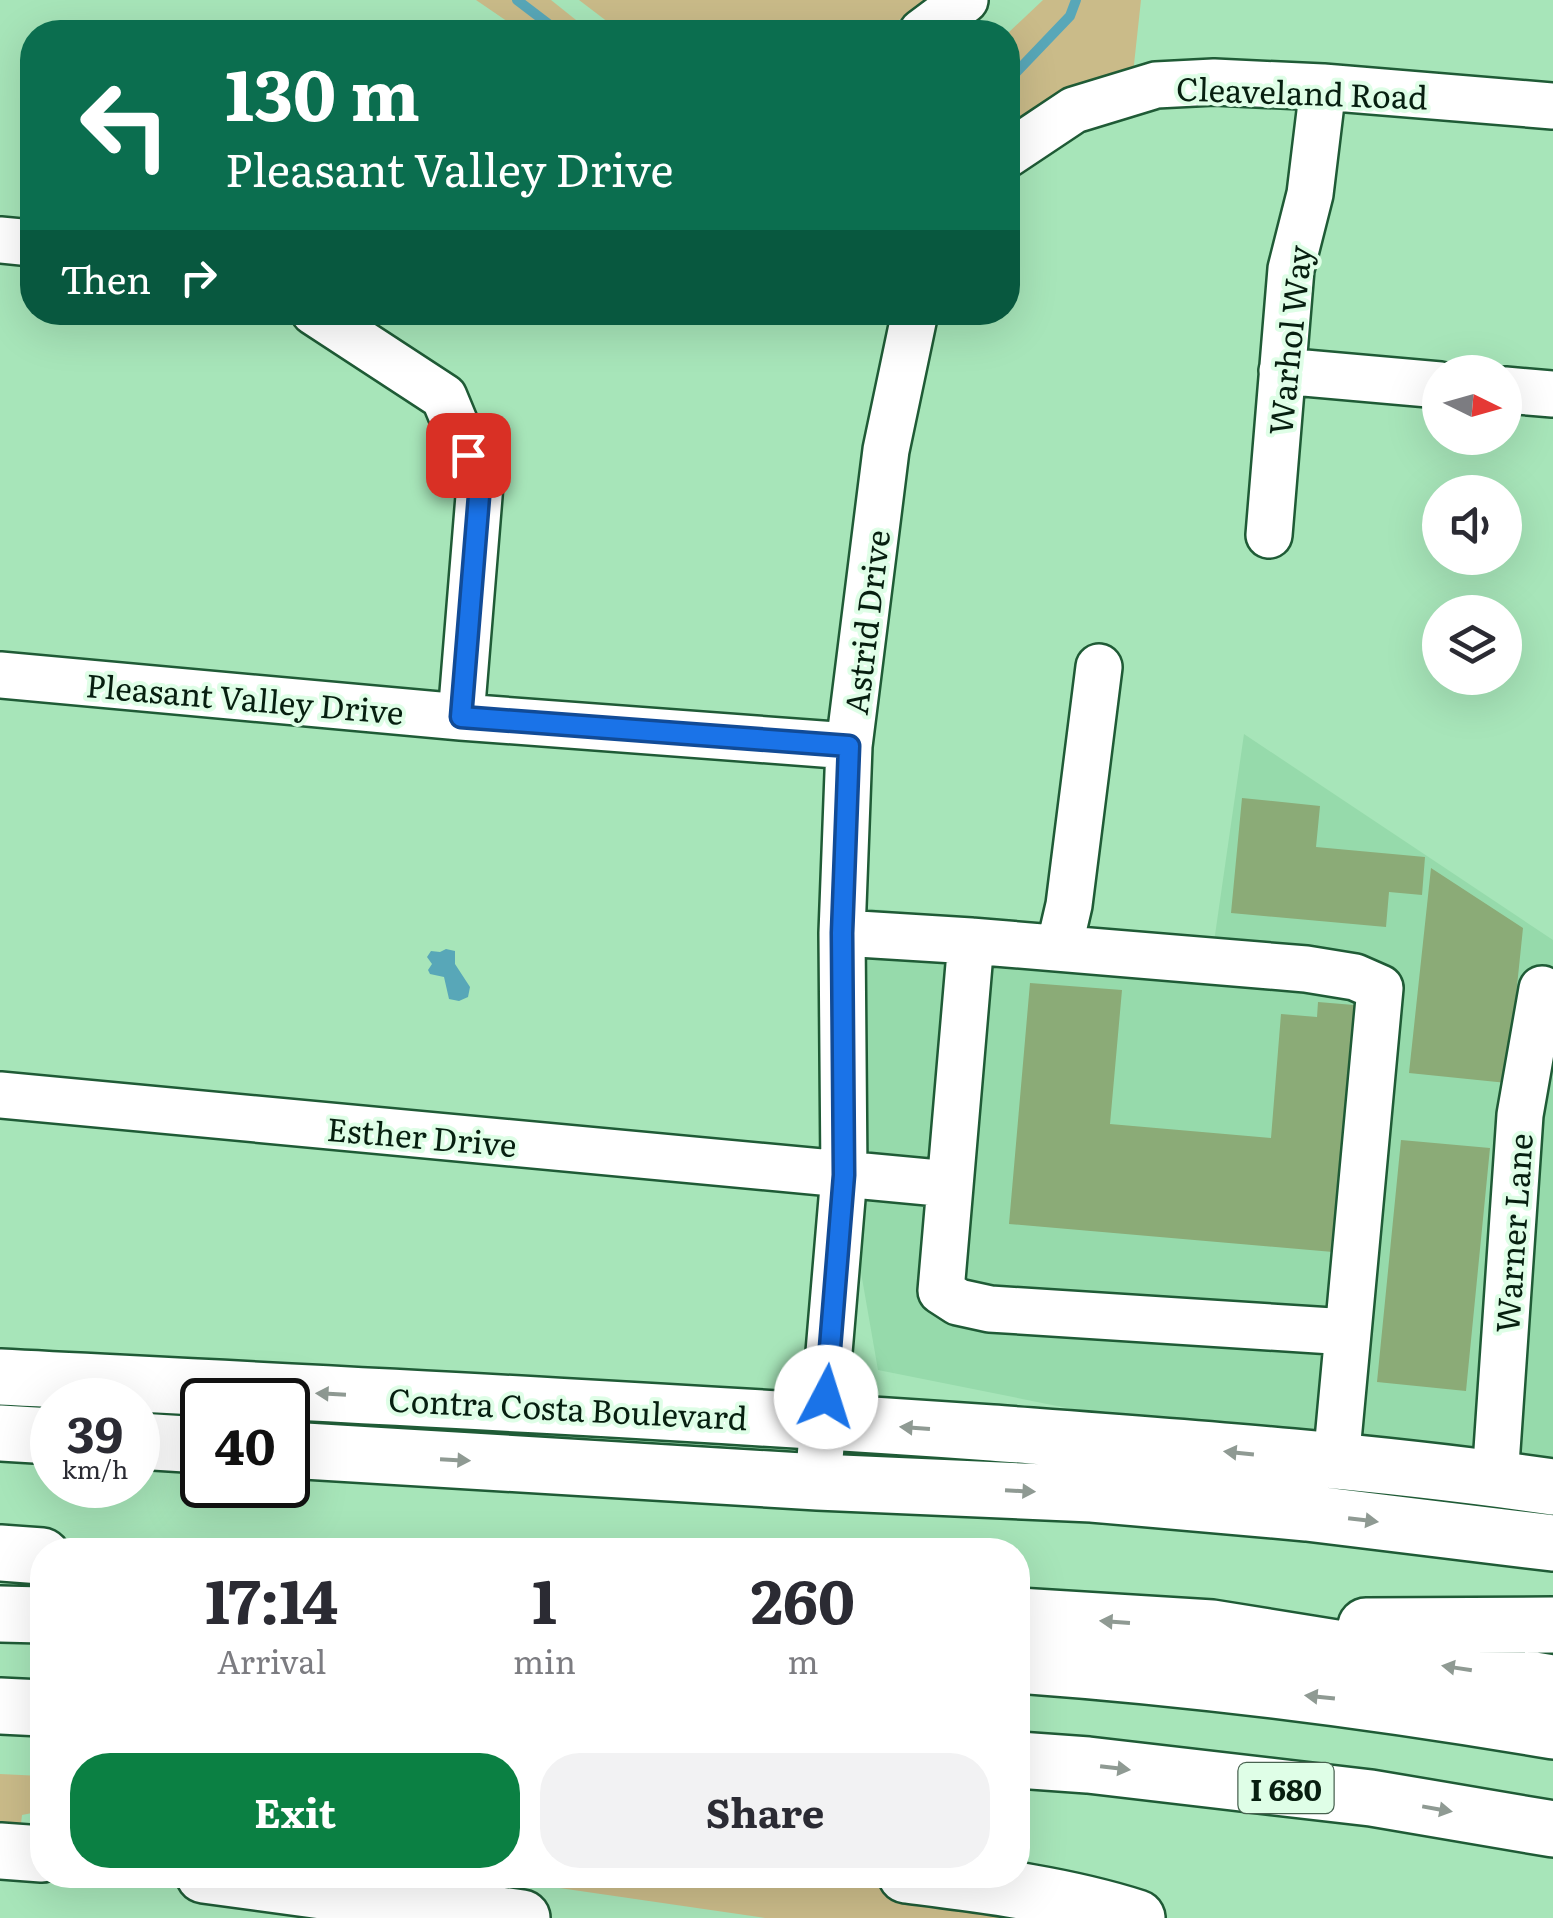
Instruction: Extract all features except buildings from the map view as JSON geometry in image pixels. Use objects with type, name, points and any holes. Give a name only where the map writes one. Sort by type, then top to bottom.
[{"type":"main road","name":"Contra Costa Boulevard","points":[[0,1377],[824,1421],[1181,1447],[1553,1487]]},
{"type":"main road","points":[[0,1433],[30,1435]]},
{"type":"main road","name":"Contra Costa Boulevard","points":[[310,1451],[1111,1496],[1307,1513],[1550,1542]]},
{"type":"main road","points":[[0,1553],[30,1555]]},
{"type":"main road","points":[[0,1614],[30,1615]]},
{"type":"main road","points":[[1030,1617],[1212,1628],[1553,1625]]},
{"type":"main road","points":[[1212,1628],[1553,1683]]},
{"type":"main road","points":[[1030,1666],[1417,1708],[1553,1731]]},
{"type":"main road","points":[[0,1706],[30,1707]]},
{"type":"main road","name":"I 680","points":[[1030,1761],[1371,1798],[1553,1829]]},
{"type":"main road","points":[[0,1852],[30,1853]]},
{"type":"main road","points":[[300,1888],[514,1917]]},
{"type":"main road","points":[[1009,1888],[1137,1918]]},
{"type":"street","points":[[938,20],[965,0]]},
{"type":"street","name":"Cleaveland Road","points":[[1020,146],[1074,110],[1156,85],[1214,82],[1323,87],[1553,106]]},
{"type":"street","name":"Warhol Way","points":[[1269,535],[1291,269],[1310,194],[1323,87]]},
{"type":"street","points":[[334,325],[444,397],[480,484],[461,717]]},
{"type":"street","name":"Astrid Drive","points":[[818,1482],[844,1175],[842,933],[849,746],[886,450],[912,325]]},
{"type":"street","points":[[1282,372],[1422,384]]},
{"type":"street","points":[[1522,391],[1553,394]]},
{"type":"street","points":[[1059,948],[1069,906],[1098,667]]},
{"type":"street","name":"Pleasant Valley Drive","points":[[0,675],[461,717],[849,746]]},
{"type":"street","points":[[842,933],[1306,968],[1355,977],[1380,988],[1336,1462]]},
{"type":"street","points":[[971,941],[941,1290],[958,1302],[990,1309],[1348,1332]]},
{"type":"street","name":"Warner Lane","points":[[1495,1479],[1520,1115],[1542,989]]},
{"type":"street","name":"Esther Drive","points":[[0,1095],[950,1184]]},
{"type":"shaded area","points":[[476,0],[551,0],[576,20],[505,20]]},
{"type":"shaded area","points":[[579,0],[934,0],[899,20],[605,20]]},
{"type":"shaded area","points":[[1043,0],[1141,0],[1131,92],[1020,148],[1020,22]]},
{"type":"shaded area","points":[[1244,734],[1553,940],[1553,1487],[1336,1462],[878,1370],[844,1175],[843,906],[1214,942]]},
{"type":"shaded area","points":[[0,1774],[30,1775],[30,1813],[22,1815],[21,1824],[0,1822]]},
{"type":"shaded area","points":[[559,1888],[976,1888],[1137,1918],[765,1918]]},
{"type":"water","points":[[431,951],[455,951],[455,964],[470,987],[468,997],[459,1001],[449,999],[444,977],[428,970],[432,964],[427,957]]},
{"type":"waterway","points":[[517,0],[543,20]]},
{"type":"waterway","points":[[1020,68],[1070,16],[1076,0]]},
{"type":"route","points":[[468,455],[480,484],[461,717],[849,746],[842,933],[844,1175],[826,1397]]}]
